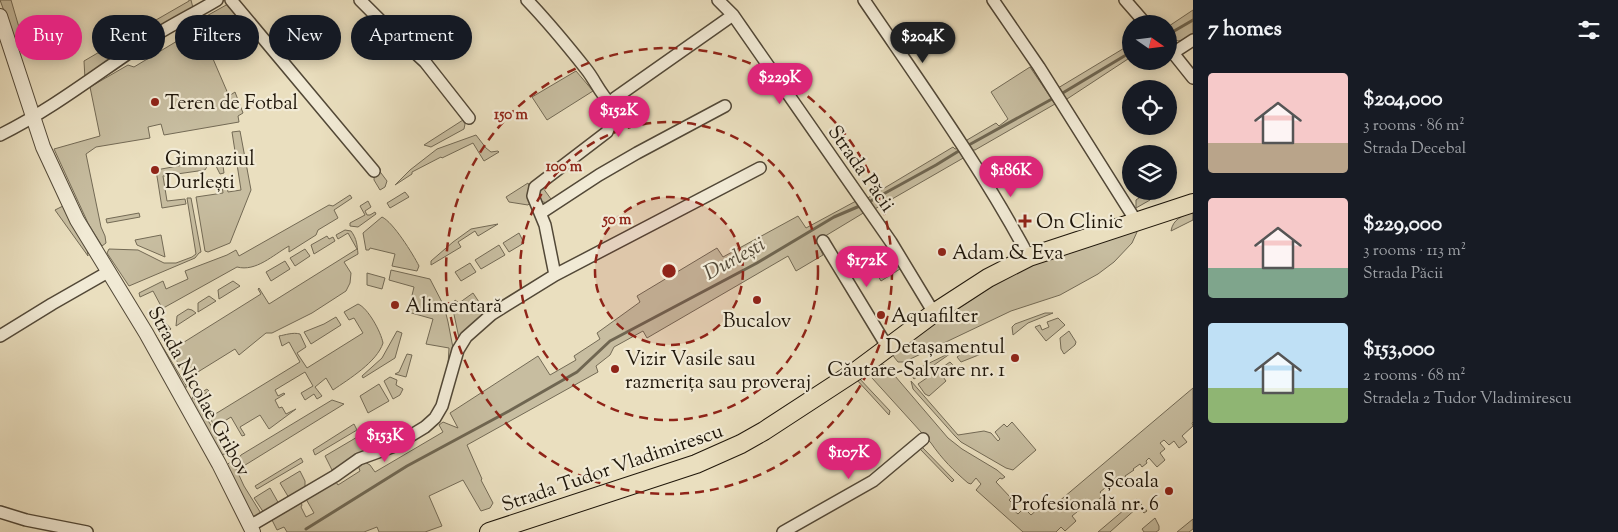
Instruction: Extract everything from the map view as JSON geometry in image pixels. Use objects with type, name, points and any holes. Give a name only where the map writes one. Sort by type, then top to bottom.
[{"type":"main road","name":"Strada Tudor Vladimirescu","points":[[489,532],[696,464],[724,452],[764,431],[859,369],[934,313],[988,278],[1030,257],[1193,203]]},
{"type":"street","points":[[0,135],[21,125],[156,35],[217,0]]},
{"type":"street","points":[[231,0],[374,171]]},
{"type":"street","points":[[360,0],[387,28],[425,62],[469,118]]},
{"type":"street","points":[[527,0],[588,71],[606,99],[612,104]]},
{"type":"street","name":"Strada Păcii","points":[[718,0],[733,15],[859,195],[891,242],[934,313]]},
{"type":"street","points":[[864,0],[968,154],[1030,257]]},
{"type":"street","points":[[993,0],[1054,90],[1136,221]]},
{"type":"street","points":[[1124,0],[1138,15]]},
{"type":"street","points":[[555,275],[549,241],[541,213],[533,196],[535,187],[607,132],[611,124],[614,98],[733,15]]},
{"type":"street","name":"Strada Nicolae Gribov","points":[[0,16],[44,146],[77,220],[146,333],[219,464],[252,529]]},
{"type":"street","points":[[1178,48],[1193,40]]},
{"type":"street","points":[[1178,60],[1193,78]]},
{"type":"street","points":[[541,213],[599,175],[726,106]]},
{"type":"street","points":[[252,529],[359,459],[392,448],[425,427],[435,418],[442,406],[458,350],[466,337],[492,314],[555,275],[760,168]]},
{"type":"street","points":[[823,241],[888,348]]},
{"type":"street","points":[[0,336],[108,272]]},
{"type":"street","points":[[783,532],[873,480],[923,439]]},
{"type":"street","points":[[0,512],[26,520],[86,532]]},
{"type":"shaded area","points":[[0,0],[11,0],[15,15],[15,41]]},
{"type":"shaded area","points":[[191,0],[193,8],[182,15],[175,15],[175,19],[165,25],[165,15]]},
{"type":"shaded area","points":[[228,4],[236,15],[208,15]]},
{"type":"shaded area","points":[[1193,10],[1193,35],[1178,41],[1178,20]]},
{"type":"shaded area","points":[[175,42],[175,60],[213,60],[229,96],[235,92],[243,113],[238,116],[239,122],[164,135],[161,124],[148,127],[150,138],[96,147],[86,154],[101,227],[105,236],[106,243],[102,246],[88,223],[54,149],[100,136],[90,87],[128,65],[134,67],[146,60],[165,60],[165,48]]},
{"type":"shaded area","points":[[1122,49],[1122,63],[1067,99],[1063,99],[1058,88]]},
{"type":"shaded area","points":[[92,56],[92,60],[110,60],[85,79],[84,61]]},
{"type":"shaded area","points":[[1030,67],[1055,104],[972,150],[966,143],[967,140],[996,123],[999,126],[1008,119],[991,92]]},
{"type":"shaded area","points":[[576,71],[593,91],[547,120],[532,97]]},
{"type":"shaded area","points":[[463,120],[465,124],[464,129],[431,147],[424,145]]},
{"type":"shaded area","points":[[240,131],[251,190],[230,243],[208,252],[205,251],[196,197],[223,193],[221,178],[225,177],[228,192],[241,190],[232,132]]},
{"type":"shaded area","points":[[476,135],[491,152],[499,152],[484,161],[473,143],[412,172],[412,174],[395,185],[410,170],[437,149]]},
{"type":"shaded area","points":[[953,147],[955,149],[959,148],[965,157],[873,210],[866,199]]},
{"type":"shaded area","points":[[222,158],[224,173],[220,174],[214,159]]},
{"type":"shaded area","points":[[205,161],[206,165],[208,165],[205,170],[163,176],[167,201],[185,199],[186,204],[162,208],[156,170]]},
{"type":"shaded area","points":[[375,165],[387,181],[385,187],[380,190],[374,180]]},
{"type":"shaded area","points":[[528,183],[531,202],[528,205],[509,202],[506,197]]},
{"type":"shaded area","points":[[543,188],[551,199],[547,203],[538,199],[540,190]]},
{"type":"shaded area","points":[[405,192],[409,197],[390,208],[387,203]]},
{"type":"shaded area","points":[[350,195],[352,198],[334,210],[338,218],[318,230],[316,235],[289,252],[289,246],[258,265],[244,268],[237,267],[149,316],[148,314],[161,306],[153,291],[140,297],[139,293],[163,281],[166,289],[188,279],[185,271],[236,250],[239,256]]},
{"type":"shaded area","points":[[187,198],[191,198],[201,252],[195,258],[129,286],[107,253],[109,249],[138,250],[164,263],[176,263],[196,254]]},
{"type":"shaded area","points":[[1136,200],[1150,200],[1136,208]]},
{"type":"shaded area","points":[[368,201],[371,207],[365,211],[367,215],[375,212],[376,214],[358,227],[350,226],[350,223],[365,215],[360,206]]},
{"type":"shaded area","points":[[856,201],[865,212],[817,241],[823,255],[796,271],[788,256],[647,338],[643,331],[614,347],[610,355],[596,366],[598,372],[467,445],[481,480],[493,503],[490,508],[481,511],[463,480],[429,496],[442,526],[425,532],[379,532],[377,527],[364,532],[287,532],[284,527],[277,530],[272,520],[300,501],[306,517],[314,513],[306,499],[336,482],[338,485],[360,471],[358,465],[363,461],[370,465],[375,472],[443,432],[439,425],[443,422],[458,428],[450,413],[538,356],[550,375],[576,360],[574,356],[600,339],[597,333],[640,302],[637,296],[717,248],[723,257],[798,216],[806,228]]},
{"type":"shaded area","points":[[63,206],[87,249],[88,256],[55,210]]},
{"type":"shaded area","points":[[1193,212],[1193,220],[1171,231],[1176,221]]},
{"type":"shaded area","points":[[139,213],[140,217],[107,223],[106,219]]},
{"type":"shaded area","points":[[382,217],[392,225],[408,247],[419,266],[417,271],[392,266],[395,254],[370,248],[366,250],[363,233]]},
{"type":"shaded area","points":[[498,224],[478,236],[475,231],[458,242],[461,247],[431,265],[431,261],[471,229]]},
{"type":"shaded area","points":[[1135,229],[1137,232],[1132,243],[1114,262],[1098,274],[1060,295],[1011,311],[904,362],[898,362],[894,357],[892,352],[1018,269],[1060,257],[1061,253]]},
{"type":"shaded area","points":[[345,230],[351,231],[353,234],[356,242],[358,254],[344,262],[351,273],[350,283],[346,291],[312,313],[272,333],[266,333],[239,355],[235,349],[193,375],[191,383],[157,330],[158,328],[166,323],[171,329],[163,334],[173,349],[261,294],[259,288],[269,304],[357,249],[348,233],[338,239],[336,235]]},
{"type":"shaded area","points":[[519,233],[524,243],[509,252],[503,243]]},
{"type":"shaded area","points":[[161,235],[165,257],[137,245],[135,240]]},
{"type":"shaded area","points":[[327,236],[329,239],[333,237],[335,241],[314,254],[311,245]]},
{"type":"shaded area","points":[[499,245],[505,255],[481,269],[475,260]]},
{"type":"shaded area","points":[[305,249],[310,256],[295,266],[290,258]]},
{"type":"shaded area","points":[[895,260],[900,269],[881,281],[875,271]]},
{"type":"shaded area","points":[[285,261],[290,269],[271,281],[266,272]]},
{"type":"shaded area","points":[[470,263],[476,272],[461,281],[455,272]]},
{"type":"shaded area","points":[[391,270],[430,279],[444,306],[448,322],[454,353],[448,365],[449,348],[426,344],[433,319],[408,312],[414,287],[389,280]]},
{"type":"shaded area","points":[[367,273],[385,278],[382,289],[367,285]]},
{"type":"shaded area","points":[[233,281],[240,286],[219,299],[218,290]]},
{"type":"shaded area","points":[[473,293],[485,311],[459,338],[452,305],[455,300],[459,303]]},
{"type":"shaded area","points":[[209,296],[216,301],[198,312],[198,303]]},
{"type":"shaded area","points":[[358,304],[366,310],[374,321],[383,343],[375,357],[362,370],[333,390],[326,378],[315,387],[322,396],[317,399],[314,394],[305,400],[301,393],[313,386],[305,372],[275,390],[278,396],[285,394],[275,400],[279,408],[282,407],[286,414],[296,409],[269,429],[260,415],[240,427],[245,435],[242,436],[231,417],[215,427],[197,395],[207,389],[209,391],[200,397],[212,416],[300,362],[289,342],[282,346],[279,336],[292,333],[300,334],[306,347],[297,353],[307,368],[363,333],[354,318],[349,320],[344,312]]},
{"type":"shaded area","points":[[188,309],[196,313],[176,326],[177,316]]},
{"type":"shaded area","points":[[1045,313],[1053,313],[1028,323],[1013,335],[1012,327],[1015,324]]},
{"type":"shaded area","points":[[336,317],[341,325],[311,344],[304,332]]},
{"type":"shaded area","points":[[1058,318],[1065,325],[1046,341],[1035,327],[1040,325],[1042,330],[1049,327],[1047,322]]},
{"type":"shaded area","points":[[397,331],[402,333],[395,358],[363,378],[362,376],[382,358]]},
{"type":"shaded area","points":[[1069,331],[1076,342],[1064,354],[1061,349],[1060,338]]},
{"type":"shaded area","points":[[155,334],[187,387],[184,387],[154,340]]},
{"type":"shaded area","points":[[973,346],[981,354],[961,362],[957,357]]},
{"type":"shaded area","points":[[954,351],[914,379],[911,375],[915,370]]},
{"type":"shaded area","points":[[407,354],[412,355],[406,377],[395,374],[399,372]]},
{"type":"shaded area","points":[[950,362],[955,367],[943,377],[946,381],[929,396],[925,394],[918,384]]},
{"type":"shaded area","points":[[879,364],[889,369],[948,438],[1005,477],[1000,478],[996,482],[1011,498],[1009,500],[1015,506],[1012,509],[1018,514],[1024,508],[1031,515],[1046,502],[1051,508],[1193,388],[1193,426],[1182,436],[1187,442],[1179,448],[1174,441],[1169,445],[1164,440],[1160,443],[1165,449],[1160,453],[1165,460],[1157,467],[1149,458],[1142,467],[1140,464],[1125,476],[1127,479],[1118,486],[1114,481],[1100,492],[1103,496],[1092,505],[1090,502],[1082,505],[1083,507],[1072,516],[1076,521],[1065,531],[1061,527],[1056,532],[1023,532],[976,490],[981,484],[976,478],[971,484],[968,483],[953,469],[872,378],[870,370]]},
{"type":"shaded area","points":[[390,377],[397,380],[396,385],[403,389],[400,395],[393,399],[384,381]]},
{"type":"shaded area","points":[[858,377],[890,411],[889,415],[856,379]]},
{"type":"shaded area","points":[[911,381],[958,435],[984,431],[991,433],[998,441],[1000,439],[995,432],[1004,424],[1007,427],[1012,422],[1036,450],[1013,470],[1006,468],[961,442],[913,389]]},
{"type":"shaded area","points":[[379,384],[389,401],[368,413],[360,396]]},
{"type":"shaded area","points":[[193,396],[228,453],[221,455],[190,404]]},
{"type":"shaded area","points":[[332,400],[344,404],[242,467],[238,459],[241,455]]},
{"type":"shaded area","points":[[354,424],[357,430],[315,455],[313,450]]},
{"type":"shaded area","points":[[364,433],[373,446],[332,470],[325,456]]},
{"type":"shaded area","points":[[922,447],[954,480],[952,482],[920,449]]},
{"type":"shaded area","points":[[301,458],[303,462],[257,489],[255,486]]},
{"type":"shaded area","points":[[232,460],[244,486],[262,515],[253,517],[248,506],[245,505],[227,465]]},
{"type":"shaded area","points":[[300,471],[305,481],[305,487],[289,498],[280,483]]},
{"type":"shaded area","points":[[270,488],[279,504],[264,513],[254,498]]},
{"type":"shaded area","points":[[1137,499],[1147,511],[1144,513],[1138,507],[1110,532],[1098,532]]},
{"type":"shaded area","points":[[1155,518],[1159,530],[1156,532],[1144,532],[1142,529]]},
{"type":"shaded area","points":[[1193,519],[1193,529],[1189,532],[1177,532]]},
{"type":"waterway","name":"Durlești","points":[[1178,29],[1193,20]]},
{"type":"waterway","name":"Durlești","points":[[967,146],[1061,94],[1122,57]]},
{"type":"waterway","name":"Durlești","points":[[867,203],[962,149]]},
{"type":"waterway","name":"Durlești","points":[[306,529],[407,466],[577,372],[610,341],[757,263],[834,217],[862,205]]},
{"type":"place","name":"Teren de Fotbal","points":[[155,102]]},
{"type":"place","name":"Gimnaziul Durlești","points":[[155,170]]},
{"type":"place","name":"On Clinic","points":[[1025,221]]},
{"type":"place","name":"Adam & Eva","points":[[942,252]]},
{"type":"place","name":"Bucalov","points":[[757,300]]},
{"type":"place","name":"Alimentară","points":[[395,305]]},
{"type":"place","name":"Aquafilter","points":[[881,315]]},
{"type":"place","name":"Detașamentul Căutare-Salvare nr. 1","points":[[1015,358]]},
{"type":"place","name":"Vizir Vasile sau razmerița sau proveraj","points":[[615,369]]},
{"type":"place","name":"Școala Profesională nr. 6","points":[[1169,491]]}]
